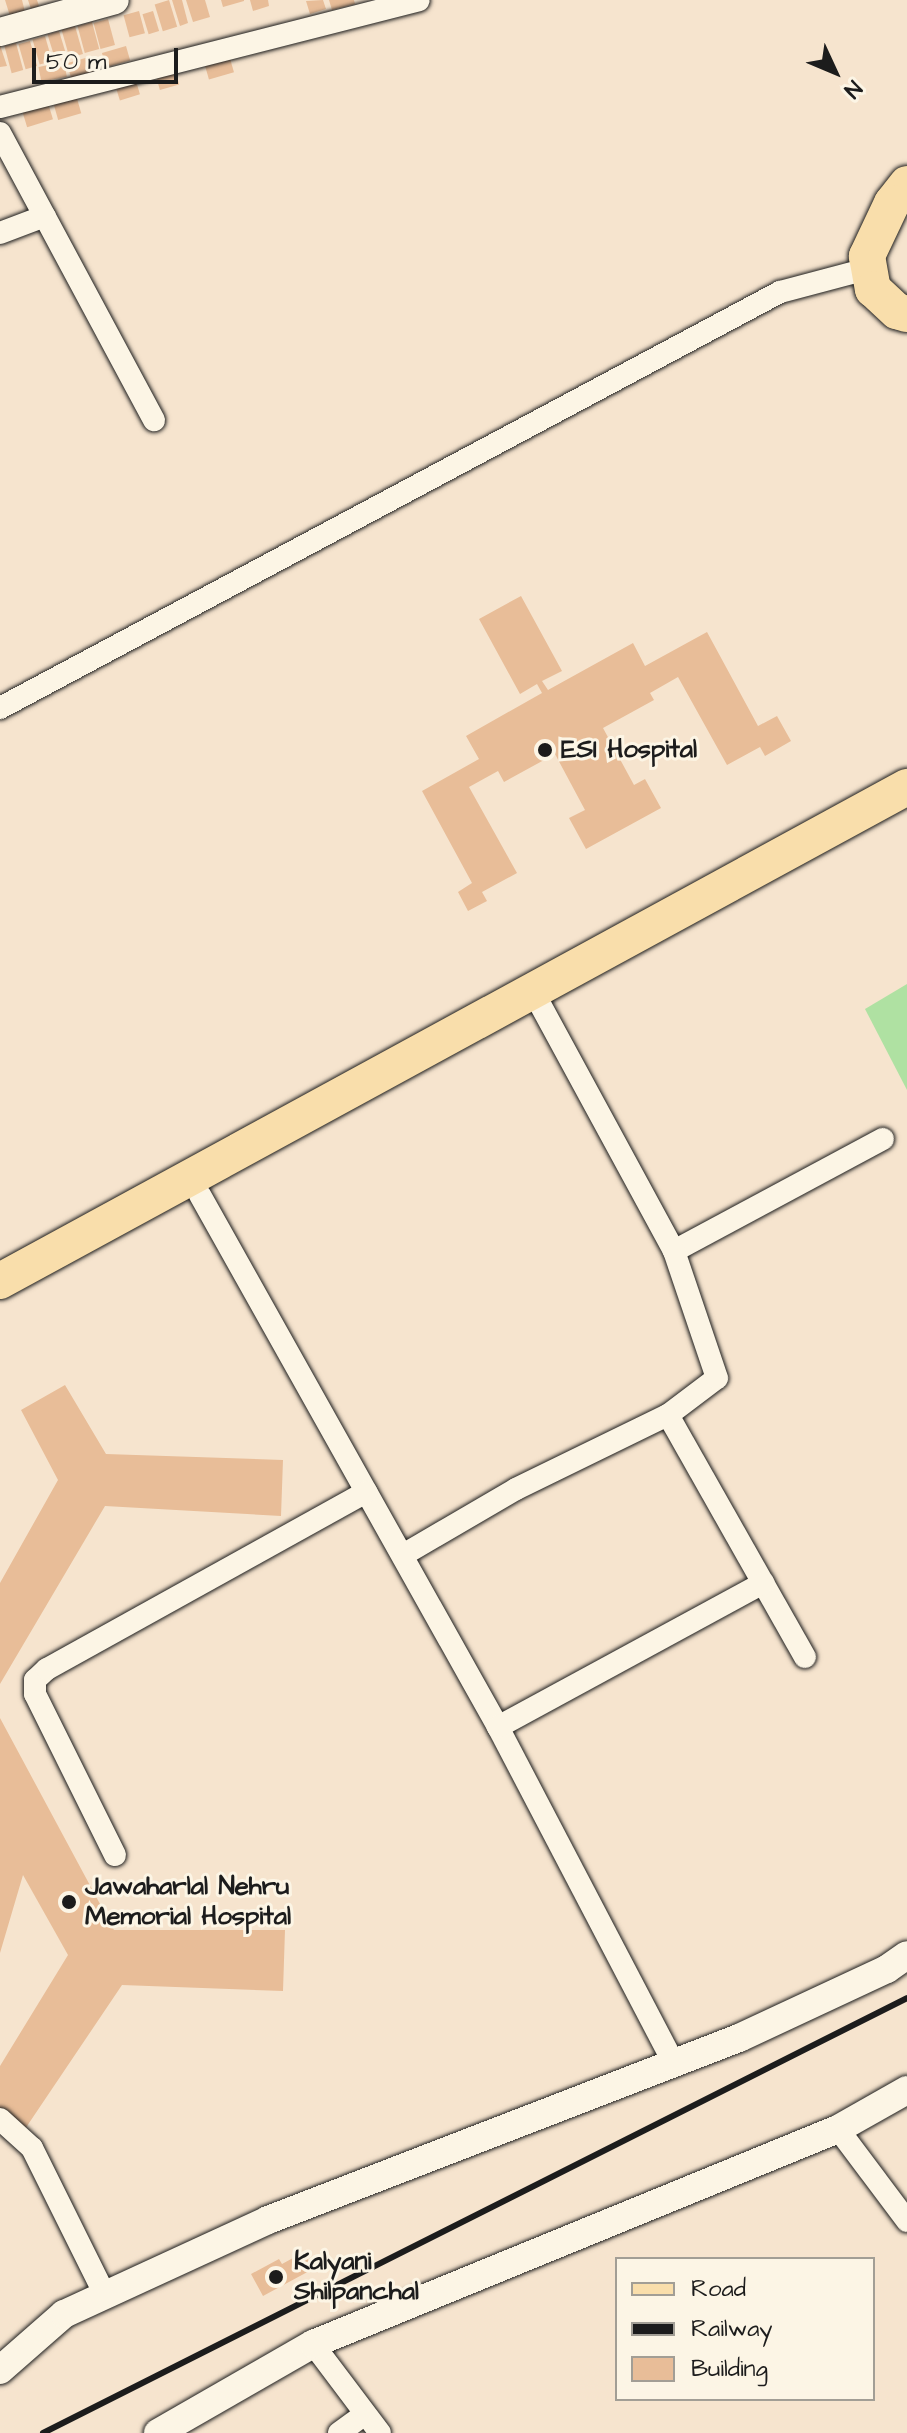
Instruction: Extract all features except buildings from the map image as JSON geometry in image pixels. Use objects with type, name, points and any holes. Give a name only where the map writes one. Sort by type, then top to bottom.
[{"type":"main road","points":[[907,184],[892,203],[867,256],[873,289],[897,311],[907,314]]},
{"type":"main road","points":[[0,1306],[200,1195],[907,787]]},
{"type":"main road","points":[[0,1281],[538,1000],[907,814]]},
{"type":"street","points":[[0,32],[115,0]]},
{"type":"street","points":[[0,107],[216,55],[419,0]]},
{"type":"street","points":[[0,133],[154,420]]},
{"type":"street","points":[[0,233],[45,216]]},
{"type":"street","points":[[0,708],[780,292],[870,268]]},
{"type":"street","points":[[403,1555],[516,1489],[668,1415],[717,1378],[674,1251],[538,1000]]},
{"type":"street","points":[[674,1251],[883,1139]]},
{"type":"street","points":[[200,1195],[498,1727],[674,2063]]},
{"type":"street","points":[[668,1415],[805,1657]]},
{"type":"street","points":[[115,1855],[35,1694],[35,1680],[47,1669],[366,1492]]},
{"type":"street","points":[[498,1727],[763,1583]]},
{"type":"street","points":[[0,2370],[64,2314],[268,2220],[739,2038],[887,1969],[907,1955]]},
{"type":"street","points":[[158,2433],[313,2344],[838,2129],[907,2090]]},
{"type":"street","points":[[0,2119],[32,2148],[105,2295]]},
{"type":"street","points":[[838,2129],[907,2221]]},
{"type":"street","points":[[313,2344],[380,2433]]},
{"type":"street","points":[[339,2433],[365,2414]]},
{"type":"green space","points":[[907,984],[907,1090],[865,1009]]},
{"type":"railway","points":[[43,2433],[907,1998]]},
{"type":"place","name":"ESI Hospital","points":[[545,750]]},
{"type":"place","name":"Jawaharlal Nehru Memorial Hospital","points":[[69,1902]]},
{"type":"place","name":"Kalyani Shilpanchal","points":[[276,2277]]}]
